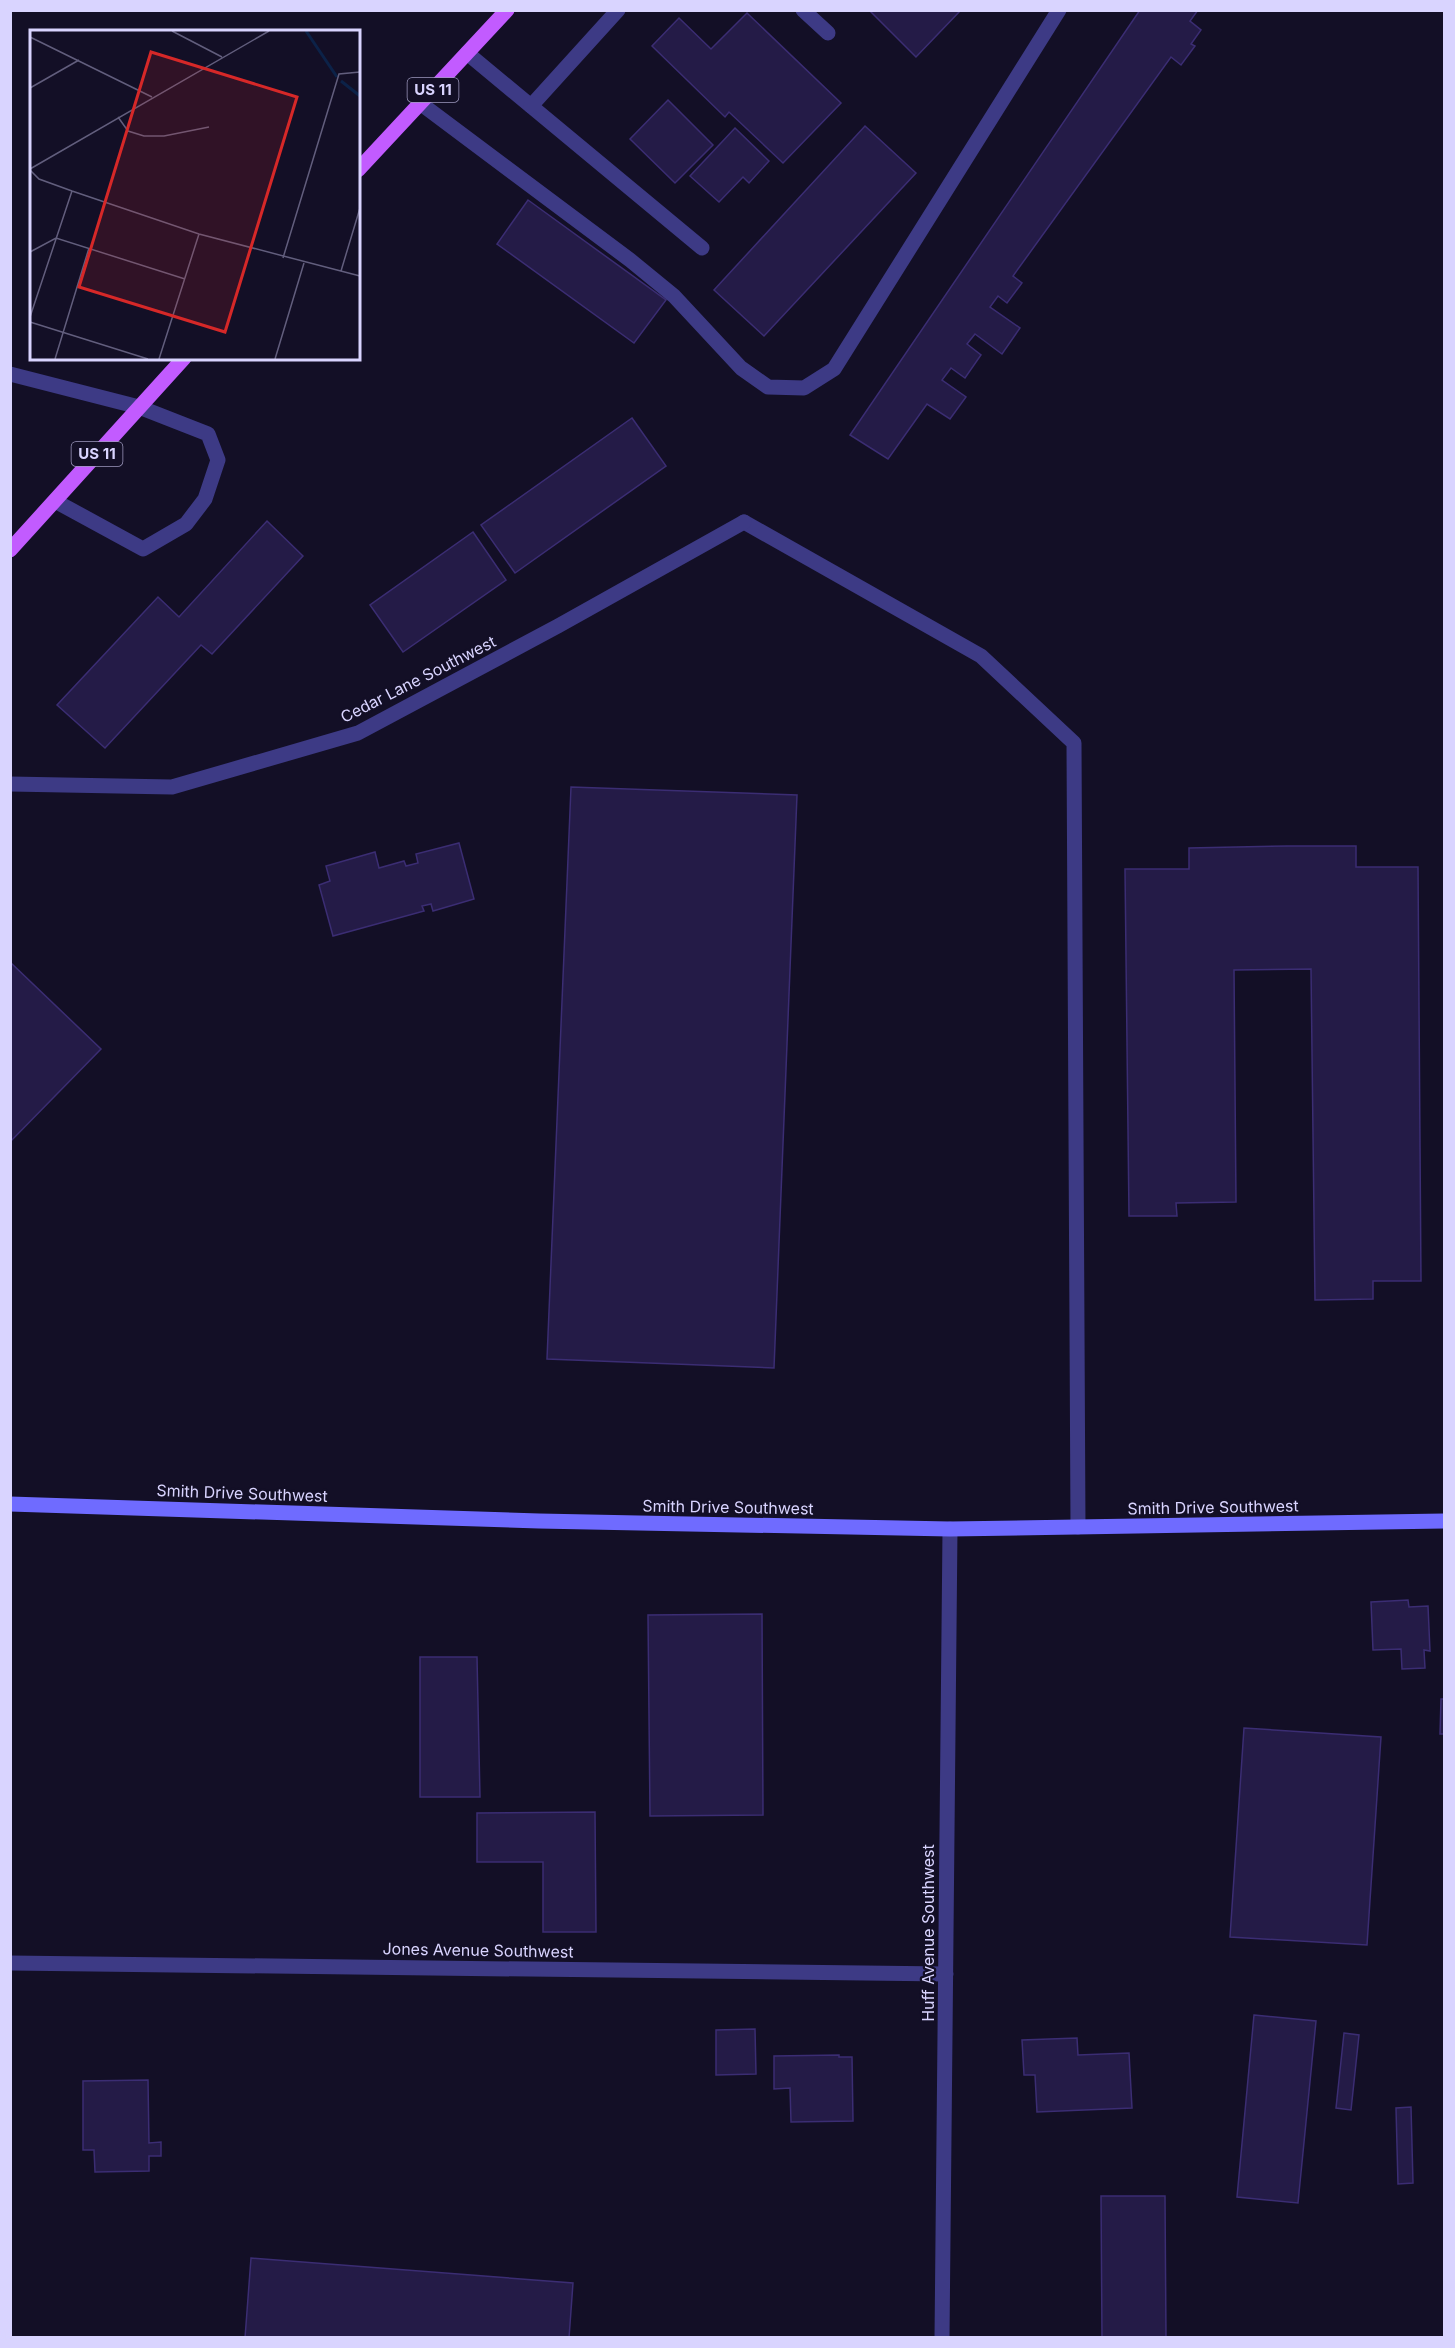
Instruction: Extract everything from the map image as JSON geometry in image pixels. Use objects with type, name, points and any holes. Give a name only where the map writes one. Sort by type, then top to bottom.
[{"type":"main road","name":"US 11","points":[[360,168],[507,10]]},
{"type":"main road","name":"US 11","points":[[10,550],[182,360]]},
{"type":"street","points":[[531,106],[618,10]]},
{"type":"street","points":[[803,10],[828,33]]},
{"type":"street","points":[[420,103],[630,260],[674,296],[741,368],[768,387],[804,388],[834,369],[1059,10]]},
{"type":"street","points":[[467,53],[702,248]]},
{"type":"street","points":[[10,374],[139,407],[208,434],[218,460],[205,499],[186,524],[144,549],[55,501]]},
{"type":"street","name":"Cedar Lane Southwest","points":[[10,784],[172,786],[358,733],[558,626],[744,522],[981,656],[1074,743],[1078,1527]]},
{"type":"street","name":"Smith Drive Southwest","points":[[10,1504],[539,1521],[950,1529],[1444,1521]]},
{"type":"street","name":"Huff Avenue Southwest","points":[[942,2337],[950,1529]]},
{"type":"street","name":"Jones Avenue Southwest","points":[[10,1963],[946,1974]]},
{"type":"building","points":[[869,10],[961,10],[916,57]]},
{"type":"building","points":[[1140,10],[1198,10],[1190,21],[1201,30],[1191,44],[1195,46],[1181,65],[1171,57],[1013,276],[1022,283],[1007,303],[998,296],[990,307],[1020,328],[1002,354],[975,334],[967,344],[981,355],[965,378],[951,368],[942,380],[966,397],[950,419],[927,404],[888,459],[850,435]]},
{"type":"building","points":[[747,13],[841,103],[783,163],[729,112],[725,117],[652,46],[679,18],[711,49]]},
{"type":"building","points":[[668,100],[713,145],[675,183],[630,139]]},
{"type":"building","points":[[865,126],[916,173],[764,336],[714,290]]},
{"type":"building","points":[[735,128],[769,161],[749,183],[743,177],[719,202],[690,176]]},
{"type":"building","points":[[528,200],[666,300],[634,343],[497,244]]},
{"type":"building","points":[[632,418],[666,466],[515,573],[481,525]]},
{"type":"building","points":[[267,521],[303,556],[212,654],[201,645],[105,748],[57,705],[158,597],[179,617]]},
{"type":"building","points":[[473,532],[506,580],[403,652],[370,605]]},
{"type":"building","points":[[571,787],[797,795],[774,1368],[547,1359]]},
{"type":"building","points":[[459,843],[474,899],[433,911],[431,904],[422,906],[424,911],[333,936],[319,885],[330,881],[326,866],[375,852],[379,868],[404,861],[406,866],[418,863],[416,854]]},
{"type":"building","points":[[1356,846],[1356,867],[1418,867],[1421,1281],[1373,1281],[1373,1299],[1315,1300],[1311,969],[1234,970],[1236,1202],[1176,1203],[1177,1216],[1129,1216],[1125,869],[1189,869],[1189,848]]},
{"type":"building","points":[[10,962],[101,1049],[10,1142]]},
{"type":"building","points":[[1408,1600],[1409,1607],[1428,1606],[1430,1651],[1424,1650],[1425,1668],[1402,1669],[1401,1649],[1373,1650],[1371,1602]]},
{"type":"building","points":[[762,1614],[763,1815],[650,1816],[648,1615]]},
{"type":"building","points":[[420,1657],[477,1657],[480,1797],[420,1797]]},
{"type":"building","points":[[1441,1699],[1444,1699],[1444,1734],[1440,1734]]},
{"type":"building","points":[[1244,1728],[1381,1737],[1367,1945],[1230,1937]]},
{"type":"building","points":[[595,1812],[596,1932],[543,1932],[543,1862],[477,1862],[477,1813]]},
{"type":"building","points":[[1254,2015],[1316,2021],[1298,2203],[1237,2197]]},
{"type":"building","points":[[755,2029],[756,2074],[716,2075],[716,2030]]},
{"type":"building","points":[[1344,2033],[1359,2035],[1351,2110],[1336,2108]]},
{"type":"building","points":[[1077,2038],[1078,2055],[1129,2053],[1132,2108],[1037,2112],[1035,2075],[1024,2075],[1022,2040]]},
{"type":"building","points":[[839,2055],[839,2057],[852,2057],[853,2121],[791,2122],[790,2088],[774,2089],[774,2056]]},
{"type":"building","points":[[148,2080],[149,2143],[161,2142],[161,2156],[149,2156],[149,2171],[95,2172],[94,2150],[83,2150],[83,2081]]},
{"type":"building","points":[[1411,2107],[1413,2183],[1398,2184],[1396,2108]]},
{"type":"building","points":[[1101,2196],[1165,2196],[1166,2338],[1102,2338]]},
{"type":"building","points":[[251,2258],[573,2283],[569,2338],[245,2338]]}]
